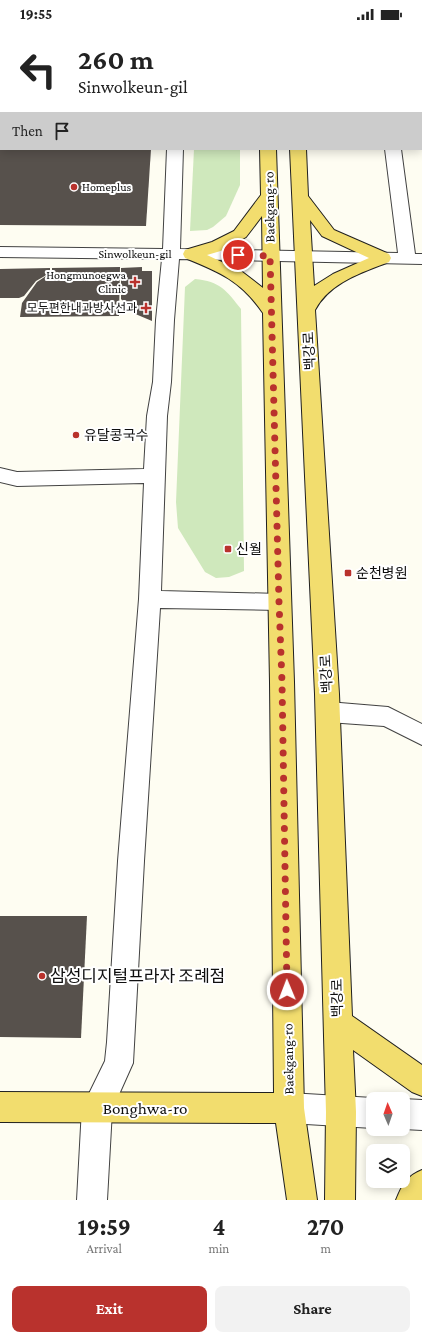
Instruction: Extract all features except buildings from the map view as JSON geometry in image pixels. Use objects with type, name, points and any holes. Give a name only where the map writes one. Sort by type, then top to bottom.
[{"type":"main road","name":"Baekgang-ro","points":[[268,150],[282,682],[289,1108],[302,1200]]},
{"type":"main road","name":"백강로","points":[[298,150],[328,712],[342,1112],[340,1200]]},
{"type":"main road","points":[[191,254],[218,246],[240,234],[269,195]]},
{"type":"main road","points":[[301,197],[328,234],[383,258]]},
{"type":"main road","points":[[191,254],[228,270],[242,279],[257,292],[272,313]]},
{"type":"main road","points":[[307,309],[310,299],[329,283],[383,258]]},
{"type":"main road","points":[[338,1023],[422,1082]]},
{"type":"main road","name":"Bonghwa-ro","points":[[0,1107],[289,1108]]},
{"type":"main road","points":[[411,1200],[422,1185]]},
{"type":"street","points":[[92,1200],[97,1108],[119,1064],[121,1042],[131,861],[150,598],[154,476],[171,254],[175,150]]},
{"type":"street","points":[[393,150],[415,259]]},
{"type":"street","name":"Sinwolkeun-gil","points":[[0,252],[191,254],[415,259]]},
{"type":"street","points":[[0,475],[17,479],[154,476]]},
{"type":"street","points":[[150,598],[279,602]]},
{"type":"street","points":[[328,712],[388,717],[422,735]]},
{"type":"street","points":[[289,1108],[366,1113]]},
{"type":"street","points":[[410,1114],[422,1115]]},
{"type":"green space","points":[[194,150],[240,150],[240,185],[226,216],[207,230],[190,231]]},
{"type":"green space","points":[[195,279],[211,282],[222,288],[241,309],[244,571],[229,577],[216,578],[205,572],[178,528],[176,502],[185,287]]},
{"type":"place","name":"Homeplus","points":[[74,187]]},
{"type":"place","name":"Hongmunoegwa Clinic","points":[[135,282]]},
{"type":"place","name":"모두편한내과방사선과","points":[[146,308]]},
{"type":"place","name":"유달콩국수","points":[[76,435]]},
{"type":"place","name":"신월","points":[[228,549]]},
{"type":"place","name":"순천병원","points":[[348,573]]},
{"type":"place","name":"삼성디지털프라자 조례점","points":[[42,976]]},
{"type":"route","points":[[238,255],[270,256],[282,682],[287,990]]}]
